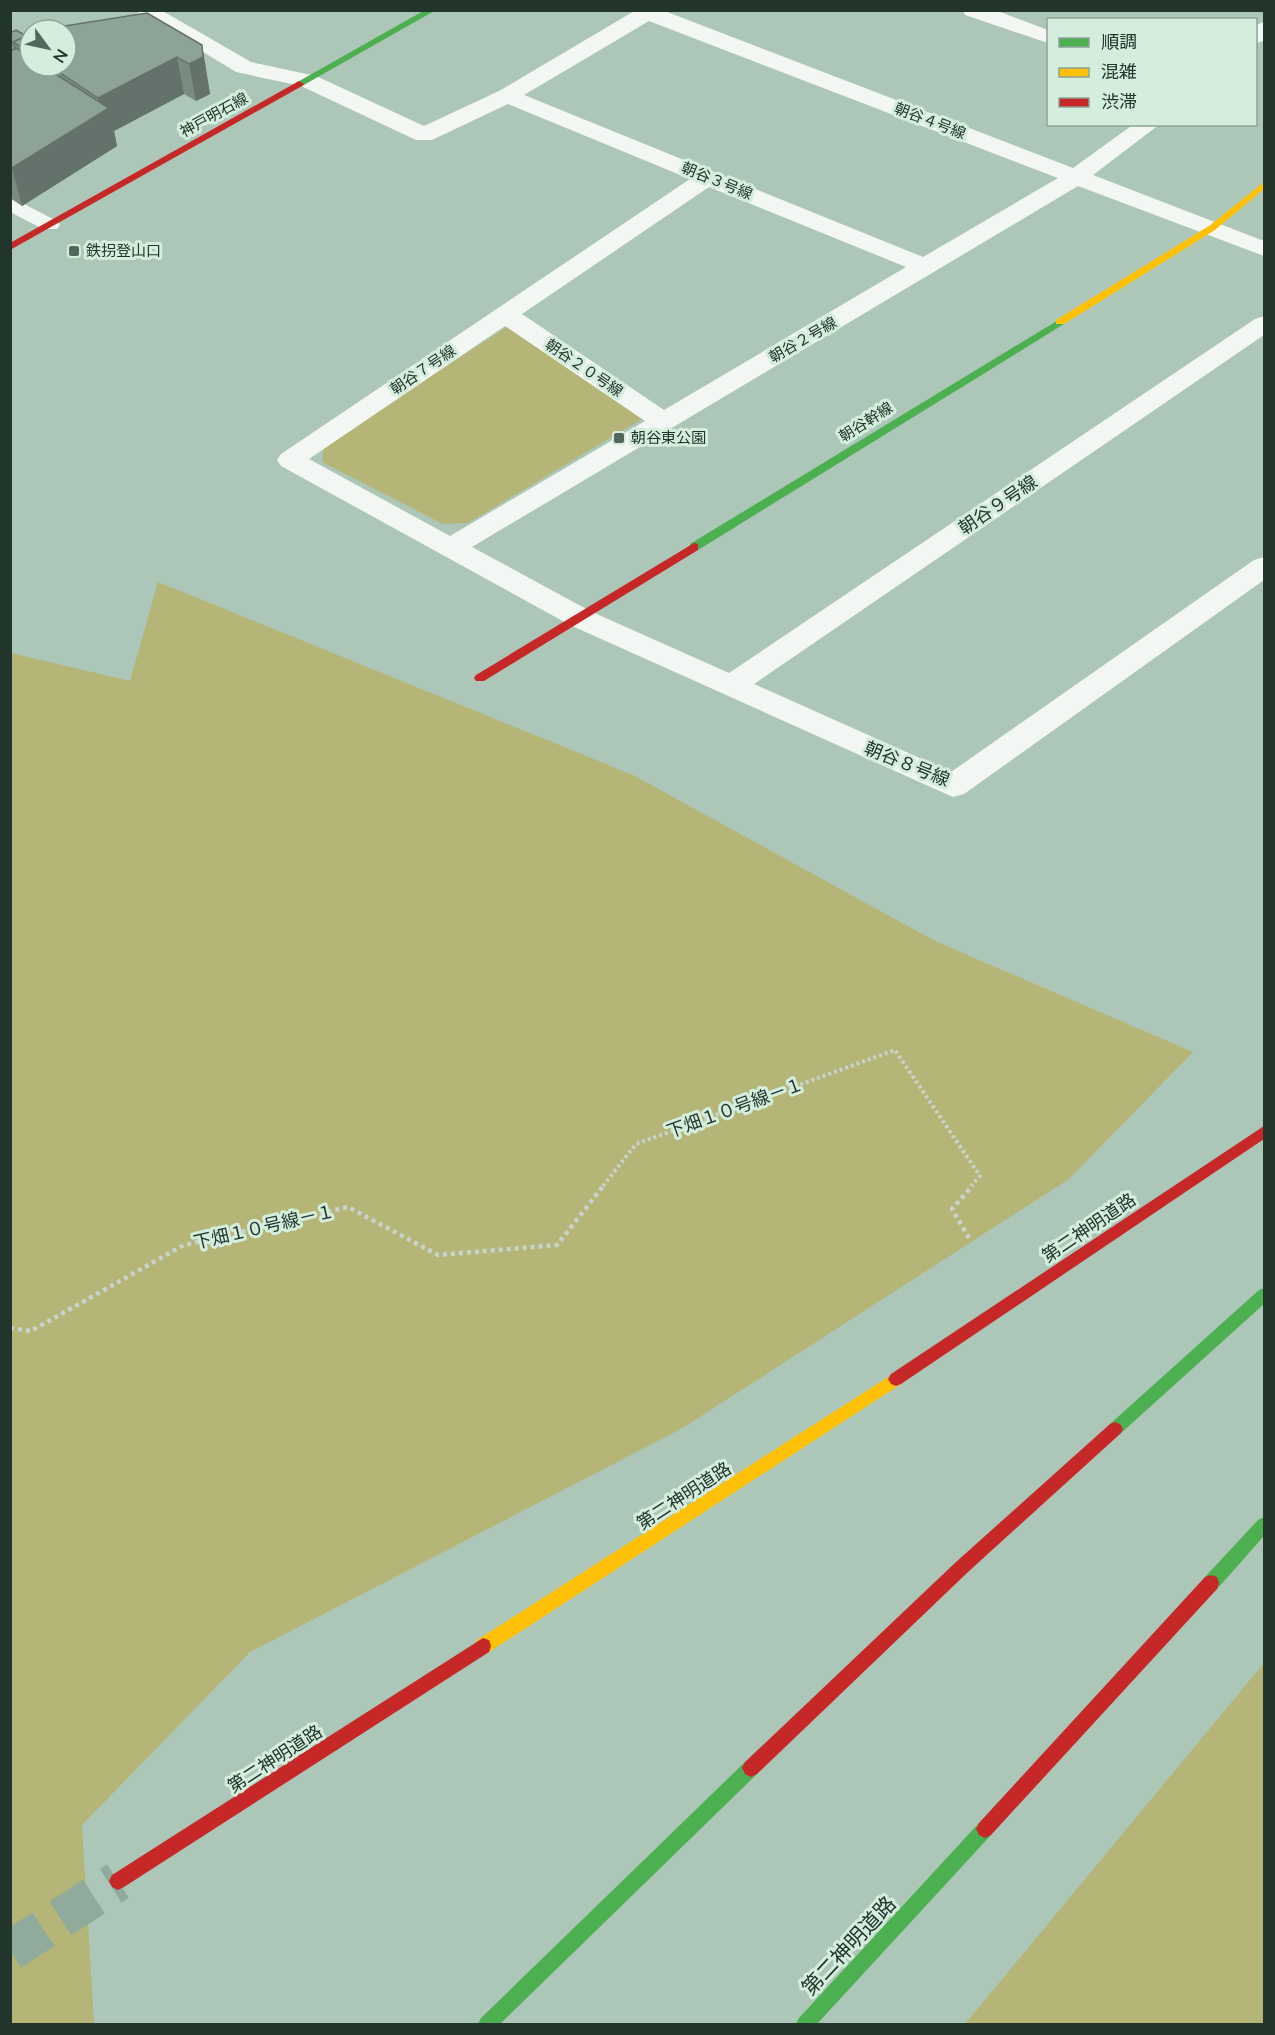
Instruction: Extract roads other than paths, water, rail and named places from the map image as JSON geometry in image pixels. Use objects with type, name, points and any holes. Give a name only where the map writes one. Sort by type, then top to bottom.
[{"type":"main road","name":"神戸明石線","points":[[10,247],[432,10]]},
{"type":"main road","name":"朝谷幹線","points":[[480,678],[1212,228],[1264,185]]},
{"type":"main road","name":"第二神明道路","points":[[118,1881],[834,1421],[1264,1132]]},
{"type":"main road","points":[[488,2025],[662,1852],[962,1567],[1264,1295]]},
{"type":"main road","name":"第二神明道路","points":[[805,2025],[1264,1525]]},
{"type":"street","points":[[144,10],[244,67],[308,81],[424,135],[507,96],[650,12]]},
{"type":"street","points":[[973,10],[1047,37]]},
{"type":"street","name":"朝谷４号線","points":[[650,12],[1264,249]]},
{"type":"street","name":"朝谷３号線","points":[[507,96],[926,267]]},
{"type":"street","name":"朝谷２号線","points":[[452,547],[1076,177],[1146,126]]},
{"type":"street","name":"朝谷７号線","points":[[452,547],[290,460],[708,177]]},
{"type":"street","name":"朝谷２０号線","points":[[505,314],[664,422]]},
{"type":"street","name":"朝谷９号線","points":[[731,686],[1264,324]]},
{"type":"street","name":"朝谷８号線","points":[[452,547],[580,618],[953,786],[1264,567]]},
{"type":"lane","points":[[10,203],[50,225]]},
{"type":"tunnel","points":[[10,1951],[118,1881]]},
{"type":"place","name":"鉄拐登山口","points":[[74,251]]},
{"type":"place","name":"朝谷東公園","points":[[619,438]]}]
